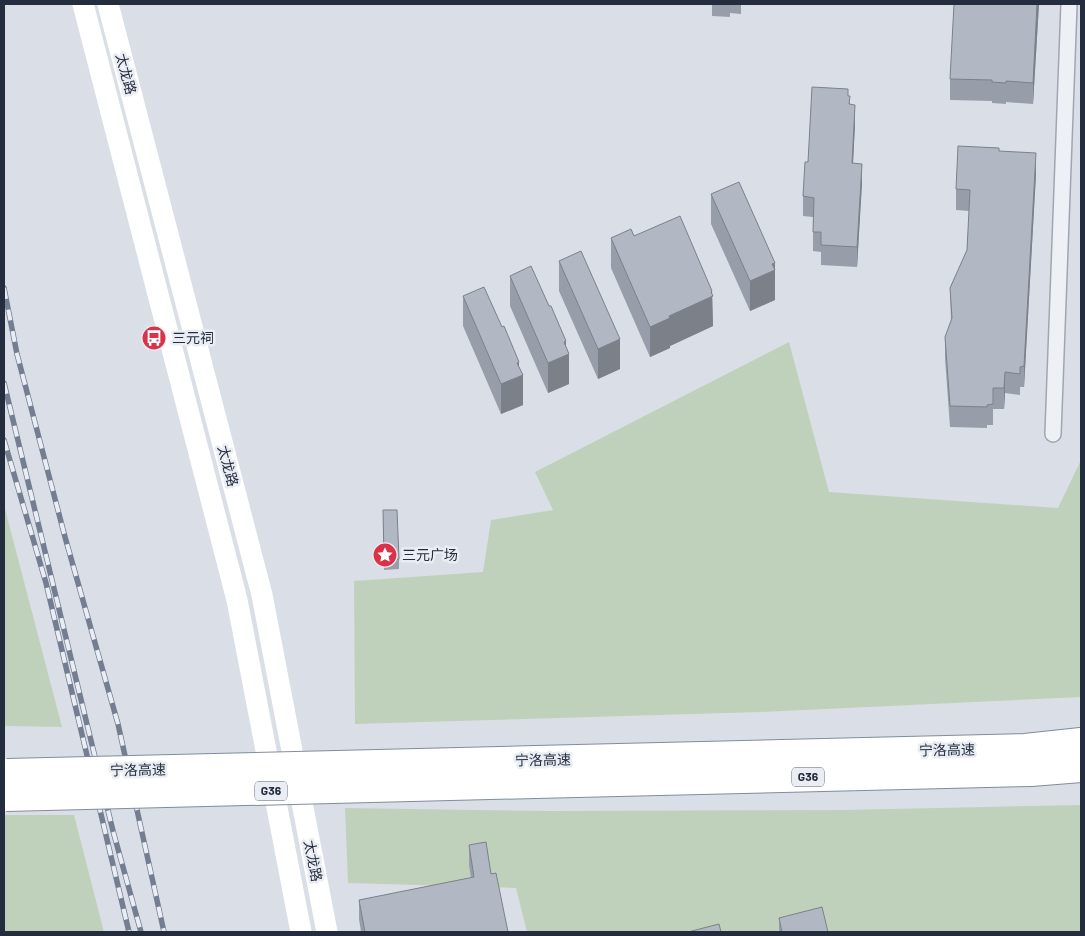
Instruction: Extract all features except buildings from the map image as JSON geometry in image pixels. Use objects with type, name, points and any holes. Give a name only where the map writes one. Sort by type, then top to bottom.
[{"type":"highway","name":"宁洛高速","points":[[5,785],[535,772],[1025,748],[1081,742]]},
{"type":"highway","name":"宁洛高速","points":[[535,772],[1030,772],[1081,768]]},
{"type":"main road","name":"太龙路","points":[[83,4],[237,600],[301,932]]},
{"type":"main road","name":"太龙路","points":[[108,4],[262,595],[327,932]]},
{"type":"street","points":[[1053,434],[1069,4]]},
{"type":"green space","points":[[789,342],[829,492],[1058,508],[1081,460],[1081,697],[760,712],[355,724],[354,581],[483,572],[491,520],[553,510],[535,472]]},
{"type":"green space","points":[[4,505],[62,727],[4,726]]},
{"type":"green space","points":[[1081,805],[1081,932],[828,932],[824,918],[775,932],[527,932],[516,888],[348,883],[345,808],[550,811],[842,810]]},
{"type":"green space","points":[[4,815],[74,815],[104,932],[4,932]]},
{"type":"railway","points":[[4,288],[17,354],[65,537],[118,724],[164,932]]},
{"type":"railway","points":[[4,383],[113,831],[141,932]]},
{"type":"railway","points":[[4,440],[46,583],[129,932]]},
{"type":"place","name":"三元祠","points":[[154,338]]},
{"type":"place","name":"三元广场","points":[[385,555]]}]
